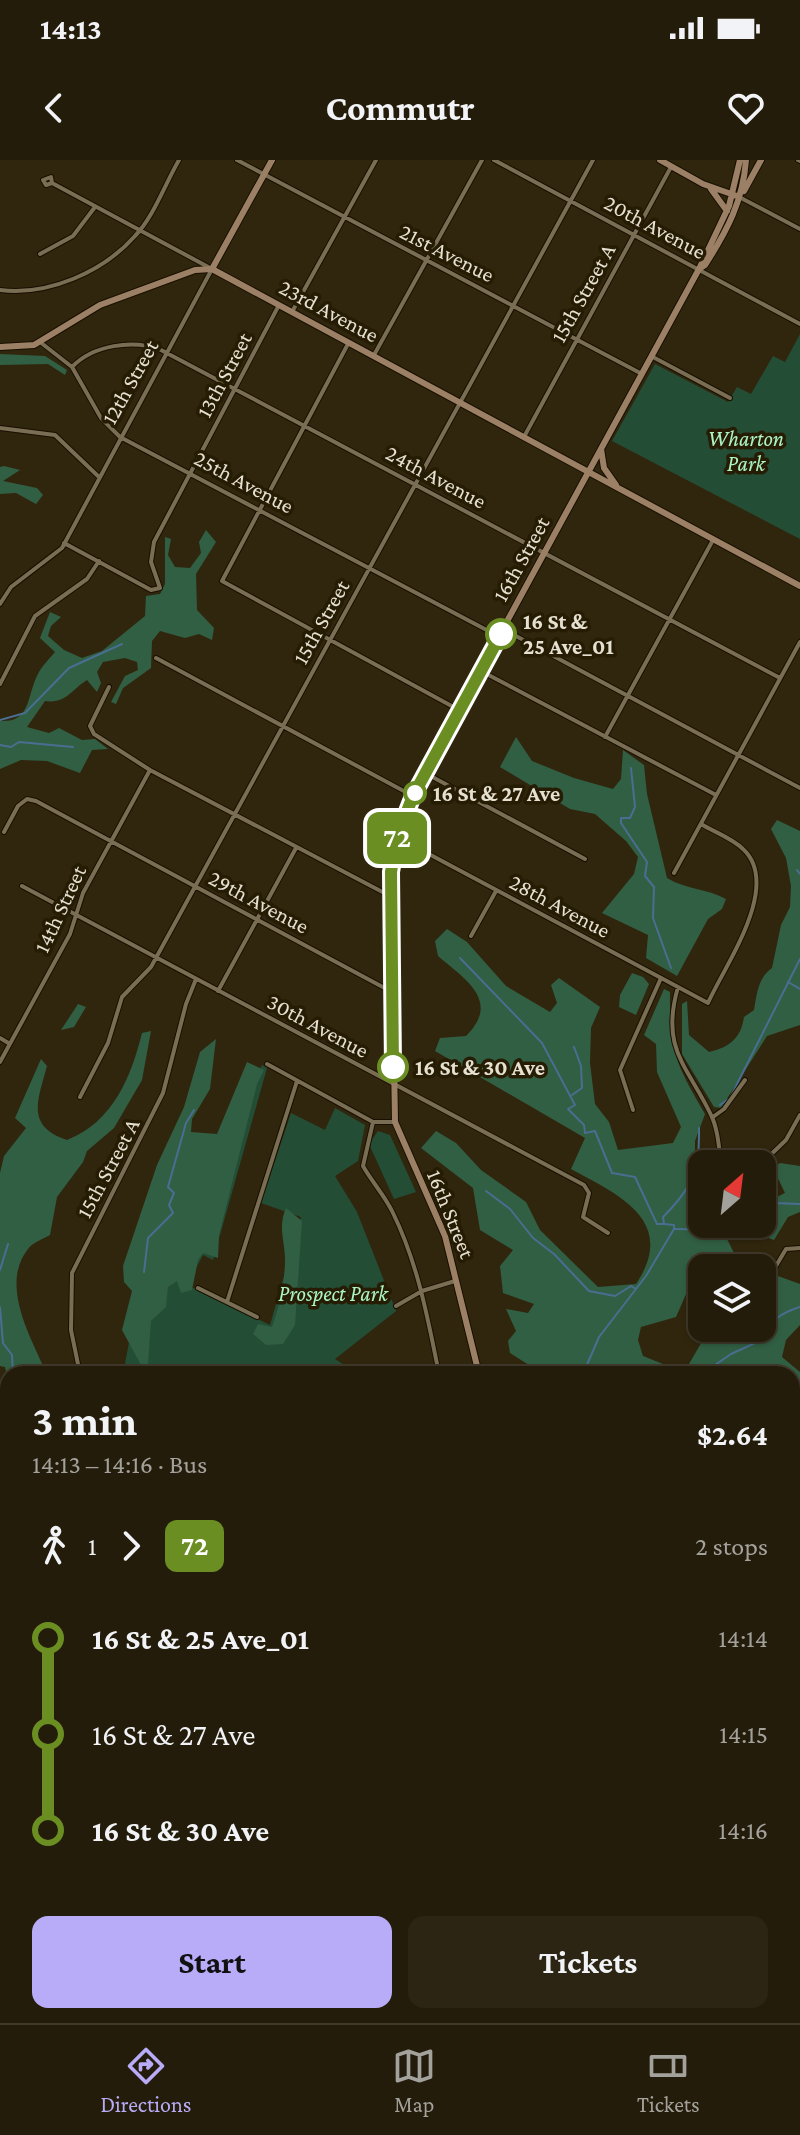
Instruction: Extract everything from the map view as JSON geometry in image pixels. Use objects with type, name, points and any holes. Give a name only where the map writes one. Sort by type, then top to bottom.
[{"type":"street","points":[[0,290],[42,291],[108,258],[140,230],[179,160]]},
{"type":"street","name":"21st Avenue","points":[[237,160],[642,374]]},
{"type":"street","name":"12th Street","points":[[0,604],[11,587],[56,555],[64,543],[272,160]]},
{"type":"street","points":[[292,312],[376,160]]},
{"type":"street","points":[[374,355],[482,160]]},
{"type":"street","name":"20th Avenue","points":[[494,160],[800,324]]},
{"type":"street","name":"15th Street","points":[[80,1097],[111,1037],[122,997],[144,978],[593,160]]},
{"type":"street","points":[[660,160],[708,187],[737,196],[800,229]]},
{"type":"street","points":[[737,196],[740,160]]},
{"type":"street","points":[[737,196],[746,160]]},
{"type":"street","points":[[699,269],[727,211],[761,160]]},
{"type":"street","name":"15th Street A","points":[[525,435],[671,167]]},
{"type":"street","points":[[717,190],[731,185],[738,175]]},
{"type":"street","name":"23rd Avenue","points":[[52,183],[525,435],[800,586]]},
{"type":"street","points":[[708,187],[727,211]]},
{"type":"street","name":"16th Street","points":[[477,1366],[445,1236],[395,1122],[392,1082],[392,897],[397,837],[425,773],[651,356],[699,269],[720,242],[737,196]]},
{"type":"street","points":[[40,254],[73,236],[95,207]]},
{"type":"street","points":[[0,347],[26,347],[40,342],[100,305],[195,270],[212,269]]},
{"type":"street","name":"13th Street","points":[[99,561],[151,590],[158,590],[161,586],[151,562],[151,550],[279,305]]},
{"type":"street","name":"25th Avenue","points":[[40,342],[72,367],[101,418],[120,437],[369,568],[627,696],[800,788]]},
{"type":"street","points":[[349,342],[222,581],[459,710]]},
{"type":"street","name":"24th Avenue","points":[[72,367],[92,352],[112,347],[140,345],[167,353],[780,678]]},
{"type":"street","points":[[651,356],[730,398]]},
{"type":"street","points":[[0,428],[55,435],[99,477]]},
{"type":"street","points":[[601,449],[604,468],[618,488]]},
{"type":"street","points":[[605,737],[713,540]]},
{"type":"street","points":[[0,684],[35,616],[87,579],[99,561],[64,543]]},
{"type":"street","points":[[674,873],[800,642]]},
{"type":"street","points":[[156,658],[413,796]]},
{"type":"street","points":[[481,671],[716,795]]},
{"type":"street","points":[[109,687],[90,729],[150,770],[392,897]]},
{"type":"street","name":"14th Street","points":[[0,1062],[70,934],[75,915],[111,841],[150,770]]},
{"type":"street","points":[[425,773],[585,859]]},
{"type":"street","name":"29th Avenue","points":[[4,832],[18,806],[27,799],[392,992]]},
{"type":"street","name":"28th Avenue","points":[[397,837],[708,1003],[746,931],[754,888],[746,852],[701,824]]},
{"type":"street","points":[[218,991],[296,848]]},
{"type":"street","name":"30th Avenue","points":[[22,886],[584,1185],[589,1193],[583,1217],[608,1233]]},
{"type":"street","points":[[471,936],[496,891]]},
{"type":"street","points":[[633,1110],[620,1070],[661,978]]},
{"type":"street","name":"15th Street A","points":[[78,1366],[71,1330],[72,1273],[163,1093],[186,1004],[196,979]]},
{"type":"street","points":[[678,987],[673,1009],[677,1055],[713,1117],[719,1150]]},
{"type":"street","points":[[0,1038],[10,1044]]},
{"type":"street","points":[[267,1064],[373,1122],[395,1122]]},
{"type":"street","points":[[713,1117],[724,1109],[745,1080]]},
{"type":"street","points":[[227,1302],[297,1081]]},
{"type":"street","points":[[776,1150],[786,1140],[800,1115]]},
{"type":"street","points":[[373,1122],[363,1166],[392,1211],[422,1291],[437,1366]]},
{"type":"street","points":[[776,1266],[786,1249],[800,1248]]},
{"type":"street","points":[[396,1306],[422,1291],[457,1281]]},
{"type":"street","points":[[198,1288],[257,1317]]},
{"type":"green space","name":"Wharton Park","points":[[800,334],[800,539],[612,441],[655,364],[728,402],[737,387],[751,394],[773,356],[785,362]]},
{"type":"green space","points":[[0,354],[45,356],[67,370],[65,375],[48,364],[0,365]]},
{"type":"green space","points":[[0,467],[20,470],[3,481],[37,488],[43,495],[36,504],[16,493],[0,494]]},
{"type":"green space","points":[[206,530],[216,542],[196,574],[197,610],[214,628],[212,640],[199,634],[185,638],[160,631],[152,641],[151,668],[123,688],[116,704],[111,702],[125,676],[138,670],[137,662],[125,658],[103,662],[97,672],[101,683],[97,692],[87,680],[63,698],[45,701],[27,727],[49,733],[59,728],[82,740],[95,739],[108,749],[92,750],[80,773],[47,761],[21,760],[0,769],[0,721],[18,717],[23,712],[39,672],[55,652],[40,638],[50,612],[61,617],[51,626],[48,636],[64,650],[82,658],[102,651],[145,616],[146,596],[160,594],[165,584],[165,537],[171,539],[168,555],[175,567],[190,568],[201,553],[199,542]]},
{"type":"green space","points":[[516,737],[532,761],[613,789],[621,779],[623,750],[644,765],[647,794],[667,878],[726,899],[722,909],[708,919],[677,976],[646,958],[648,935],[602,913],[634,874],[638,857],[626,841],[595,814],[570,809],[500,767]]},
{"type":"green space","points":[[777,820],[800,831],[800,1025],[767,1036],[721,1108],[714,1107],[682,1054],[682,1004],[687,1001],[689,1035],[709,1052],[733,1040],[740,1031],[744,1017],[754,1010],[759,986],[772,968],[781,925],[790,907],[791,886],[786,858],[771,829]]},
{"type":"green space","points":[[447,929],[467,942],[506,986],[550,1012],[557,1003],[551,985],[559,978],[600,1007],[591,1028],[590,1063],[595,1104],[609,1122],[618,1150],[673,1143],[681,1127],[657,1072],[656,1044],[644,1035],[664,989],[670,992],[671,1029],[676,1056],[705,1114],[695,1141],[695,1150],[688,1150],[688,1238],[729,1238],[734,1254],[688,1254],[688,1290],[676,1317],[641,1327],[638,1340],[643,1356],[668,1366],[530,1366],[510,1353],[508,1341],[516,1331],[506,1309],[528,1313],[534,1304],[503,1293],[500,1266],[513,1250],[480,1230],[473,1188],[421,1148],[436,1131],[456,1143],[481,1170],[526,1202],[540,1230],[598,1287],[636,1284],[647,1262],[650,1243],[647,1227],[624,1200],[571,1169],[585,1138],[435,1051],[440,1038],[466,1036],[476,1023],[480,1002],[476,992],[438,956],[435,941]]},
{"type":"green space","points":[[632,973],[643,977],[649,984],[636,1015],[619,1007],[620,995]]},
{"type":"green space","points":[[78,1004],[86,1007],[74,1027],[61,1030]]},
{"type":"green space","points":[[151,1031],[142,1080],[114,1128],[87,1151],[83,1162],[57,1197],[50,1235],[30,1247],[20,1263],[17,1294],[20,1310],[43,1366],[0,1366],[0,1173],[4,1156],[26,1128],[15,1118],[41,1059],[47,1066],[38,1101],[40,1119],[54,1134],[67,1140],[83,1132],[97,1122],[118,1096],[132,1066],[142,1033]]},
{"type":"green space","points":[[216,1039],[210,1089],[192,1119],[191,1132],[217,1134],[247,1062],[264,1070],[257,1084],[219,1235],[218,1258],[203,1253],[198,1260],[192,1290],[181,1293],[177,1281],[168,1287],[166,1307],[151,1321],[148,1364],[141,1365],[122,1330],[132,1291],[124,1282],[123,1266],[157,1165],[184,1107],[200,1052]]},
{"type":"green space","name":"Prospect Park","points":[[262,1065],[267,1068],[213,1260],[203,1255],[187,1285],[270,1325],[301,1217],[261,1203],[291,1113],[325,1130],[335,1108],[365,1125],[358,1161],[335,1176],[357,1212],[396,1311],[335,1359],[346,1366],[125,1366],[139,1290]]},
{"type":"green space","points":[[378,1131],[390,1135],[416,1192],[394,1199],[369,1144]]},
{"type":"green space","points":[[780,1163],[800,1166],[800,1212],[788,1217],[776,1237],[776,1197],[785,1193],[776,1174],[776,1166]]},
{"type":"green space","points":[[286,1208],[302,1221],[295,1325],[283,1344],[266,1345],[253,1334],[258,1324],[272,1327],[279,1304],[284,1272],[282,1229]]},
{"type":"green space","points":[[778,1276],[800,1284],[800,1325],[786,1340],[782,1357],[793,1366],[668,1366],[689,1364],[702,1342],[776,1342]]},
{"type":"waterway","points":[[0,720],[25,713],[69,668],[122,644]]},
{"type":"waterway","points":[[0,745],[11,747],[19,742],[73,747]]},
{"type":"waterway","points":[[631,768],[635,807],[630,818],[621,818],[621,823],[647,862],[645,876],[654,887],[653,918],[671,968]]},
{"type":"waterway","points":[[797,870],[800,874]]},
{"type":"waterway","points":[[460,958],[542,1043],[575,1105],[568,1109],[584,1125],[585,1133],[595,1131],[612,1173],[635,1177],[657,1224],[664,1224]]},
{"type":"waterway","points":[[720,1105],[730,1098],[800,959]]},
{"type":"waterway","points":[[788,982],[800,989]]},
{"type":"waterway","points":[[572,1095],[582,1088],[581,1066],[574,1047]]},
{"type":"waterway","points":[[144,1272],[148,1238],[173,1213],[169,1205],[174,1193],[168,1187],[186,1123],[194,1110]]},
{"type":"waterway","points":[[586,1366],[599,1337],[646,1276],[674,1229],[674,1225],[664,1224],[663,1217],[693,1177],[699,1128]]},
{"type":"waterway","points":[[486,1191],[510,1209],[533,1238],[554,1254],[589,1291],[615,1296],[631,1286],[636,1289]]},
{"type":"waterway","points":[[776,1203],[800,1204]]},
{"type":"waterway","points":[[675,1229],[688,1229]]},
{"type":"waterway","points":[[0,1270],[8,1244]]},
{"type":"waterway","points":[[0,1307],[3,1343],[12,1355],[13,1366]]},
{"type":"waterway","points":[[714,1366],[764,1339],[777,1318],[800,1307]]},
{"type":"bus line","name":"72","points":[[393,1067],[391,872],[397,837],[413,796],[501,634]]},
{"type":"place","name":"16 St & 25 Ave_01","points":[[501,634]]},
{"type":"place","name":"16 St & 27 Ave","points":[[415,793]]},
{"type":"place","name":"16 St & 30 Ave","points":[[393,1067]]}]
